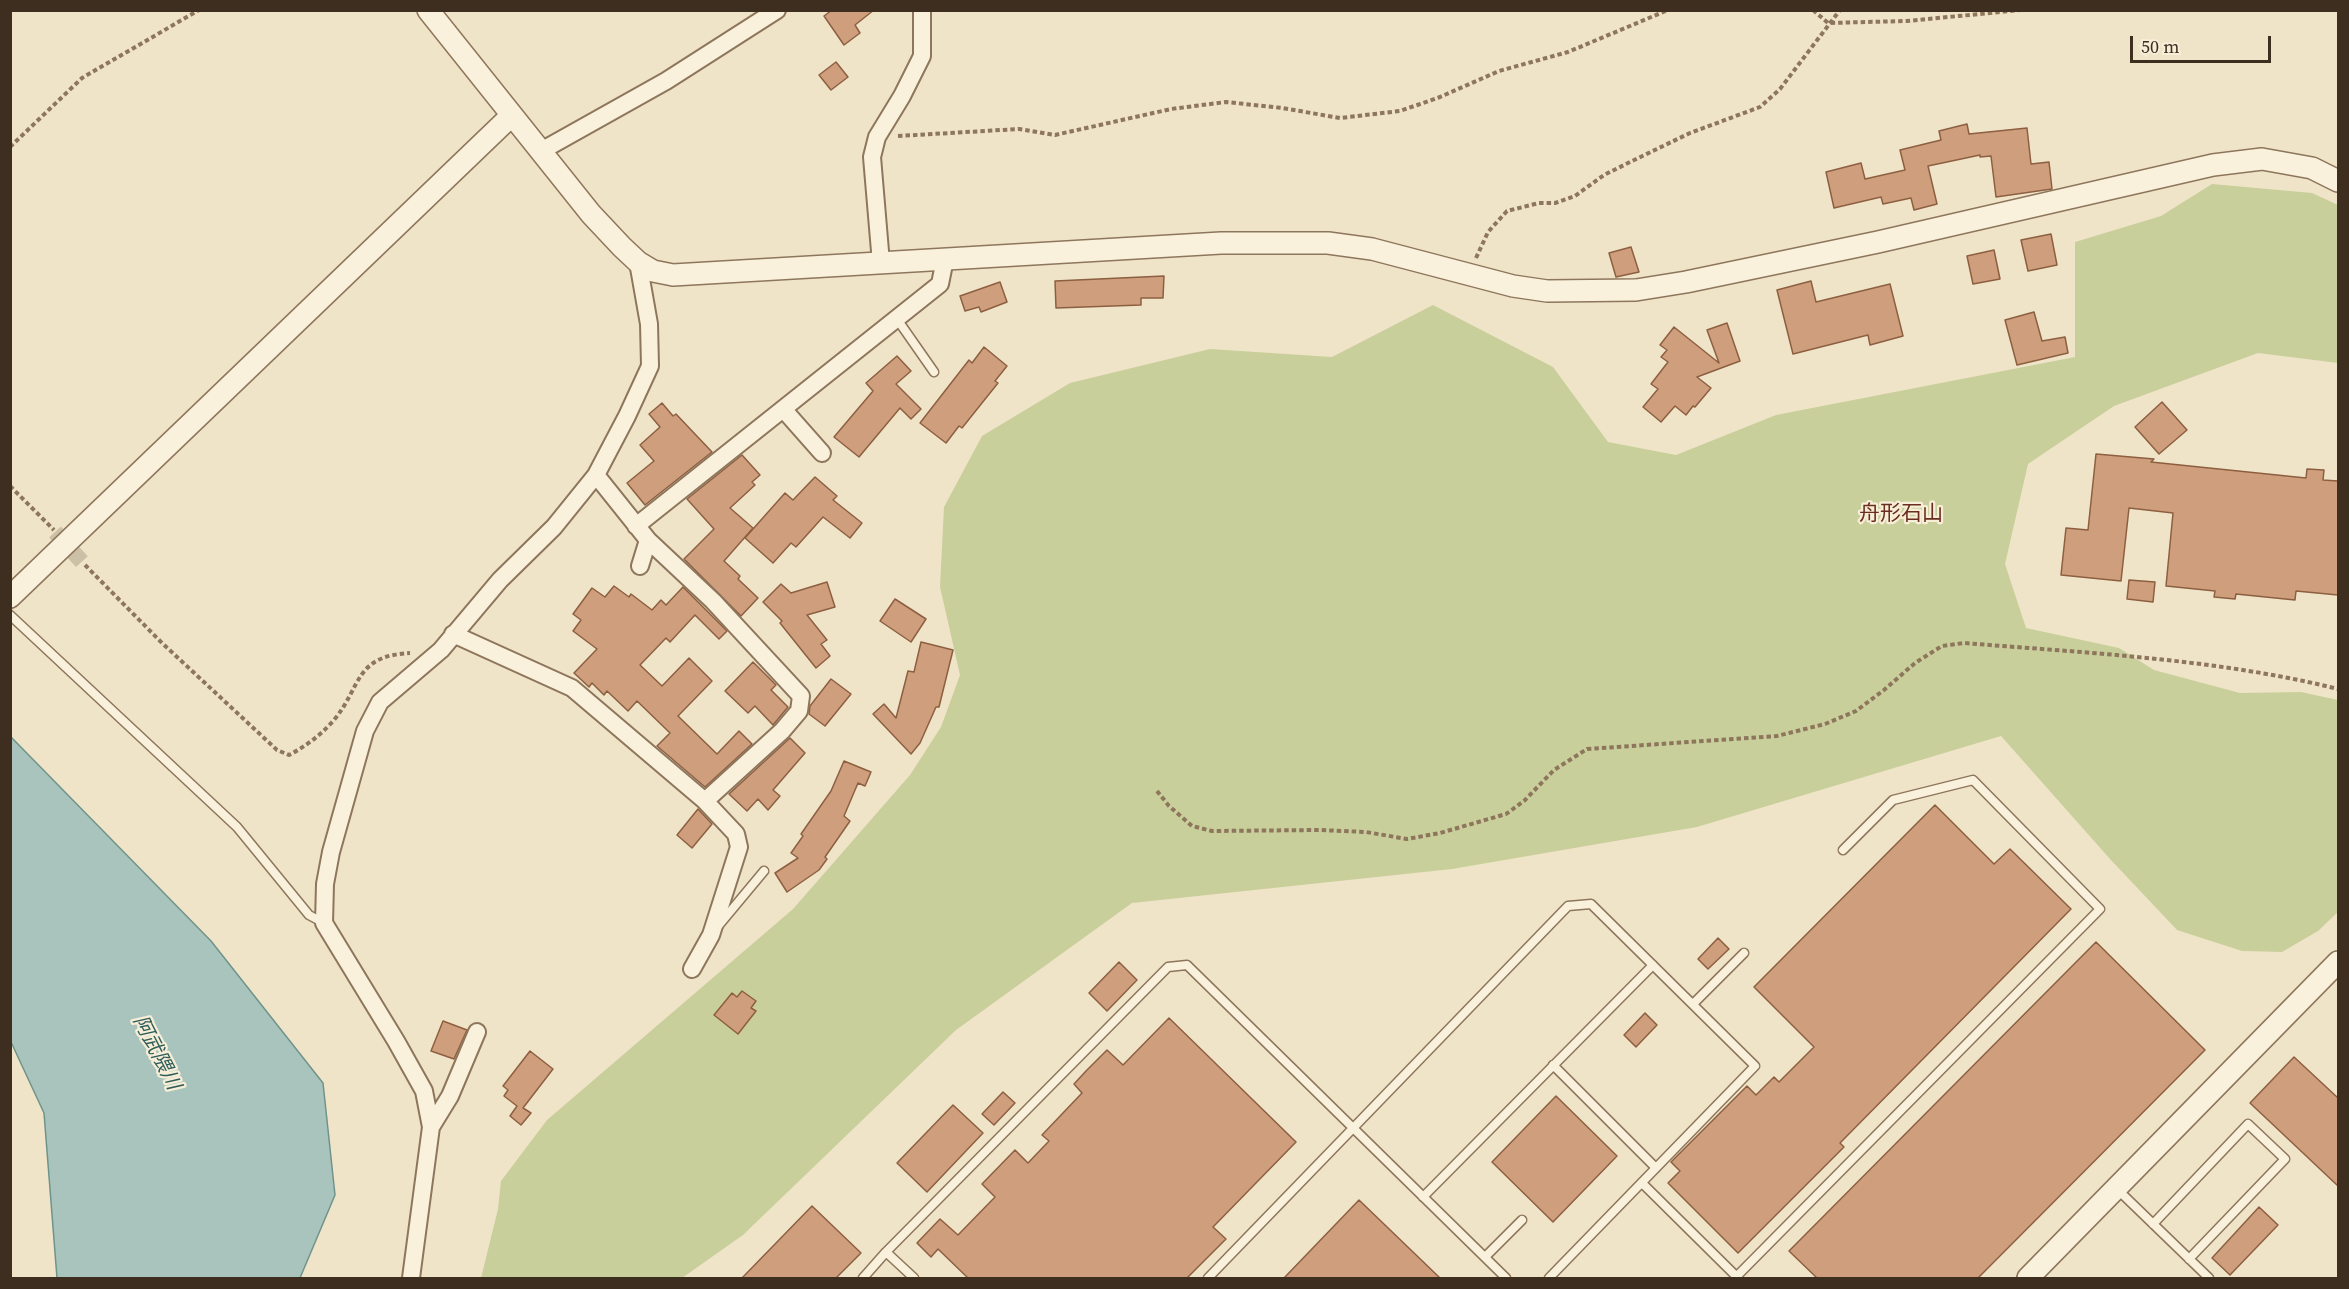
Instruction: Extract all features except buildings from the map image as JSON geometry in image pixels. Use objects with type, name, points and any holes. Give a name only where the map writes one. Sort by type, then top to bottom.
[{"type":"street","points":[[428,10],[591,214],[638,262],[653,271],[673,275],[1221,243],[1293,242],[1328,243],[1372,249],[1514,286],[1547,291],[1636,290],[1686,282],[1878,242],[2213,165],[2262,159],[2312,168],[2338,181]]},
{"type":"street","points":[[541,151],[676,75],[777,10]]},
{"type":"street","points":[[880,263],[872,157],[877,137],[902,96],[922,56],[922,10]]},
{"type":"street","points":[[10,597],[511,116]]},
{"type":"street","points":[[636,526],[940,284],[945,259]]},
{"type":"street","points":[[411,1278],[431,1127],[423,1091],[396,1041],[324,923],[325,884],[329,863],[364,731],[380,702],[441,650],[500,580],[554,527],[596,475],[635,400],[650,366],[649,324],[638,262]]},
{"type":"street","points":[[784,410],[822,453]]},
{"type":"street","points":[[596,475],[648,540],[713,601],[801,696],[799,711],[782,731],[705,801]]},
{"type":"street","points":[[640,566],[648,540]]},
{"type":"street","points":[[453,633],[572,688],[705,801],[736,834],[739,847],[711,935],[692,969]]},
{"type":"street","points":[[2028,1278],[2338,962]]},
{"type":"street","points":[[431,1127],[450,1096],[477,1032]]},
{"type":"lane","points":[[897,319],[934,372]]},
{"type":"lane","points":[[10,615],[237,827],[309,915],[324,923]]},
{"type":"lane","points":[[1642,1183],[1737,1278],[2100,909],[1973,780],[1893,800],[1843,850]]},
{"type":"lane","points":[[711,935],[764,871]]},
{"type":"lane","points":[[1208,1278],[1568,906],[1591,904],[1755,1066],[1549,1278]]},
{"type":"lane","points":[[1693,1004],[1744,953]]},
{"type":"lane","points":[[863,1278],[1168,967],[1187,965],[1506,1278]]},
{"type":"lane","points":[[1423,1197],[1653,965]]},
{"type":"lane","points":[[1553,1065],[1656,1168]]},
{"type":"lane","points":[[2153,1224],[2248,1124],[2285,1159],[2189,1259]]},
{"type":"lane","points":[[2116,1189],[2209,1278]]},
{"type":"lane","points":[[1485,1257],[1522,1220]]},
{"type":"lane","points":[[886,1252],[914,1278]]},
{"type":"path","points":[[10,147],[82,78],[199,10]]},
{"type":"path","points":[[877,137],[1019,129],[1055,135],[1171,109],[1226,102],[1282,108],[1340,118],[1400,111],[1440,97],[1499,71],[1568,52],[1668,10]]},
{"type":"path","points":[[1813,10],[1828,23],[1907,21],[2021,10]]},
{"type":"path","points":[[1470,275],[1488,232],[1507,211],[1539,203],[1555,203],[1575,196],[1604,175],[1690,133],[1760,107],[1780,88],[1840,10]]},
{"type":"path","points":[[10,486],[55,532]]},
{"type":"path","points":[[85,565],[162,643],[277,750],[289,755],[307,746],[335,719],[354,684],[371,663],[391,654],[441,650]]},
{"type":"path","points":[[1157,791],[1169,806],[1192,826],[1212,831],[1320,830],[1366,832],[1407,839],[1418,837],[1506,814],[1524,801],[1554,770],[1587,749],[1777,735],[1825,724],[1856,711],[1915,663],[1942,645],[1964,643],[2117,656],[2284,675],[2338,689]]},
{"type":"green space","points":[[2212,184],[2312,193],[2338,205],[2338,363],[2258,353],[2114,406],[2028,464],[2005,564],[2026,628],[2119,648],[2154,670],[2240,693],[2301,692],[2338,700],[2338,912],[2318,931],[2282,952],[2242,951],[2177,930],[2110,859],[2001,736],[1697,827],[1452,869],[1132,903],[956,1030],[743,1235],[682,1278],[481,1278],[498,1209],[501,1181],[547,1120],[793,909],[910,775],[941,727],[960,675],[940,587],[944,507],[982,436],[1070,383],[1210,349],[1332,357],[1433,305],[1553,367],[1608,442],[1676,455],[1776,415],[2075,357],[2075,242],[2161,216]]},
{"type":"water","name":"阿武隈川","points":[[11,737],[211,941],[323,1083],[335,1195],[300,1278],[57,1278],[44,1113],[11,1042]]},
{"type":"tunnel","points":[[55,532],[85,565]]},
{"type":"district","name":"舟形石山","points":[[1901,515]]}]
